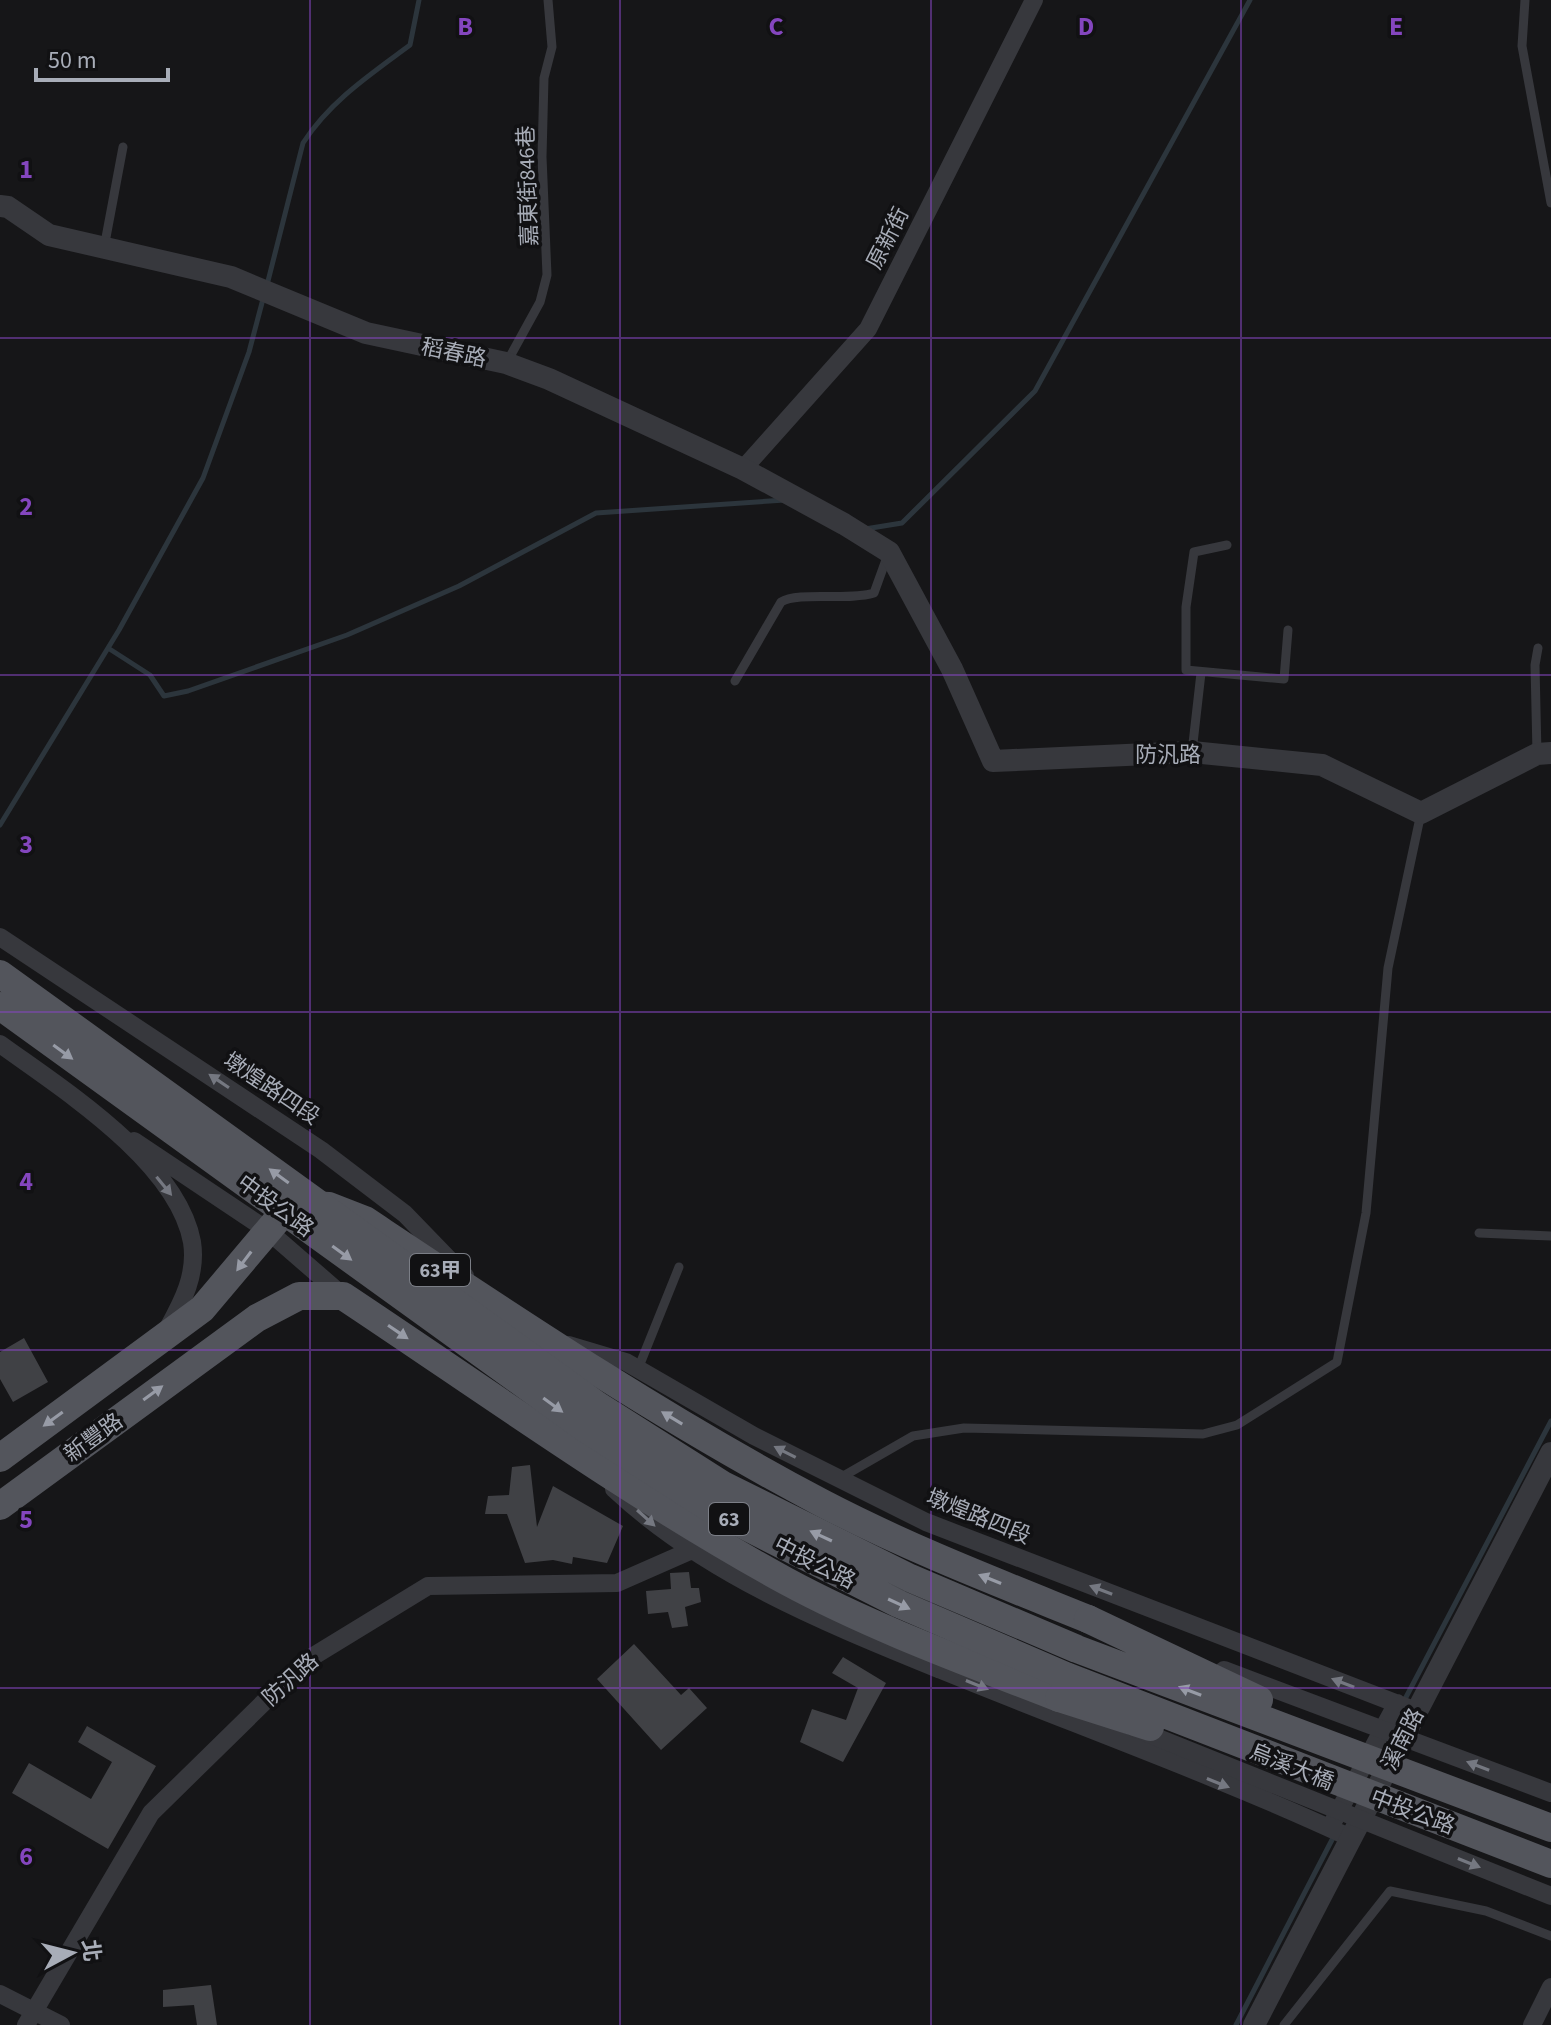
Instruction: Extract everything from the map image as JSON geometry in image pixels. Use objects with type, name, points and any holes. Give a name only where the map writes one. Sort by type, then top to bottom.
[{"type":"main road","name":"中投公路","points":[[0,974],[597,1405],[723,1485],[841,1546],[1077,1649],[1551,1828]]},
{"type":"main road","name":"中投公路","points":[[0,1006],[570,1417],[708,1507],[899,1604],[1066,1676],[1551,1864]]},
{"type":"main road","name":"63甲","points":[[162,1340],[216,1296],[267,1230],[286,1214],[310,1205],[348,1211],[539,1336],[739,1458],[825,1505],[922,1552],[1088,1619]]},
{"type":"main road","name":"新豐路","points":[[0,1506],[185,1369],[280,1304],[299,1296],[343,1296]]},
{"type":"main road","points":[[343,1296],[569,1446],[786,1581],[887,1630],[1059,1698],[1227,1751],[1551,1879]]},
{"type":"main road","name":"新豐路","points":[[0,1458],[162,1340]]},
{"type":"main road","points":[[1088,1619],[1263,1701],[1551,1811]]},
{"type":"street","name":"原新街","points":[[743,469],[868,329],[1034,0]]},
{"type":"street","name":"稻春路","points":[[0,206],[20,214],[49,235],[231,277],[366,333],[506,363],[549,379],[743,469],[889,552]]},
{"type":"street","name":"防汎路","points":[[889,552],[952,669],[993,761],[1192,752],[1322,765],[1421,813]]},
{"type":"street","points":[[1421,813],[1544,754]]},
{"type":"street","name":"墩煌路四段","points":[[0,937],[321,1150],[384,1197],[495,1307]]},
{"type":"street","points":[[0,1044],[119,1131],[267,1230],[343,1296]]},
{"type":"street","points":[[119,1131],[173,1197],[184,1215],[192,1242],[189,1285],[162,1340]]},
{"type":"street","name":"墩煌路四段","points":[[539,1336],[638,1369],[837,1479],[926,1522],[1406,1707]]},
{"type":"street","points":[[569,1446],[654,1526],[774,1597],[881,1646],[1351,1838]]},
{"type":"street","name":"溪南路","points":[[1254,2025],[1351,1838],[1406,1707],[1551,1453]]},
{"type":"street","name":"防汎路","points":[[29,2017],[151,1813],[307,1660],[428,1586],[617,1583],[692,1550]]},
{"type":"street","points":[[1088,1619],[1551,1793]]},
{"type":"street","name":"烏溪大橋","points":[[1059,1698],[1551,1896]]},
{"type":"street","points":[[1330,1828],[1406,1707]]},
{"type":"street","points":[[1532,2025],[1551,1987]]},
{"type":"street","points":[[0,1994],[29,2017],[61,2025]]},
{"type":"lane","name":"嘉東街846巷","points":[[506,363],[540,302],[547,275],[542,157],[544,78],[552,47],[548,0]]},
{"type":"lane","points":[[1525,0],[1522,46],[1551,203]]},
{"type":"lane","points":[[104,248],[123,147]]},
{"type":"lane","points":[[1227,545],[1194,552],[1186,607],[1186,670],[1284,679],[1288,630]]},
{"type":"lane","points":[[735,681],[781,602],[790,596],[834,599],[874,593],[889,552]]},
{"type":"lane","points":[[1538,648],[1535,665],[1544,754]]},
{"type":"lane","points":[[1192,752],[1201,673]]},
{"type":"lane","points":[[837,1479],[913,1436],[964,1428],[1203,1434],[1237,1425],[1337,1362],[1366,1213],[1388,968],[1421,813]]},
{"type":"lane","points":[[1479,1233],[1551,1236]]},
{"type":"lane","points":[[638,1369],[679,1267]]},
{"type":"lane","points":[[1284,2025],[1390,1891],[1486,1911],[1551,1936]]},
{"type":"building","points":[[24,1338],[48,1382],[13,1402],[0,1379],[0,1352]]},
{"type":"building","points":[[530,1465],[537,1527],[553,1486],[623,1526],[607,1563],[573,1557],[572,1564],[553,1560],[525,1563],[507,1514],[485,1514],[488,1496],[509,1495],[512,1467]]},
{"type":"building","points":[[689,1572],[691,1588],[699,1588],[701,1602],[685,1607],[688,1626],[672,1628],[668,1612],[648,1614],[646,1591],[671,1589],[670,1573]]},
{"type":"building","points":[[634,1644],[681,1695],[689,1688],[707,1708],[661,1750],[597,1679]]},
{"type":"building","points":[[843,1657],[886,1683],[843,1762],[800,1742],[812,1709],[846,1720],[858,1688],[832,1673]]},
{"type":"building","points":[[87,1726],[156,1766],[108,1849],[12,1793],[29,1763],[91,1799],[112,1762],[78,1742]]},
{"type":"building","points":[[211,1985],[217,2025],[197,2025],[194,2005],[163,2007],[163,1990]]},
{"type":"waterway","points":[[267,285],[303,143],[338,101],[410,45],[419,0]]},
{"type":"waterway","points":[[865,529],[902,523],[1035,391],[1250,0]]},
{"type":"waterway","points":[[0,825],[119,630],[203,478],[249,352],[263,299]]},
{"type":"waterway","points":[[108,648],[150,675],[164,696],[188,691],[347,635],[459,586],[596,513],[785,500]]},
{"type":"waterway","points":[[1404,1701],[1551,1421]]},
{"type":"waterway","points":[[1236,2025],[1335,1834]]}]
